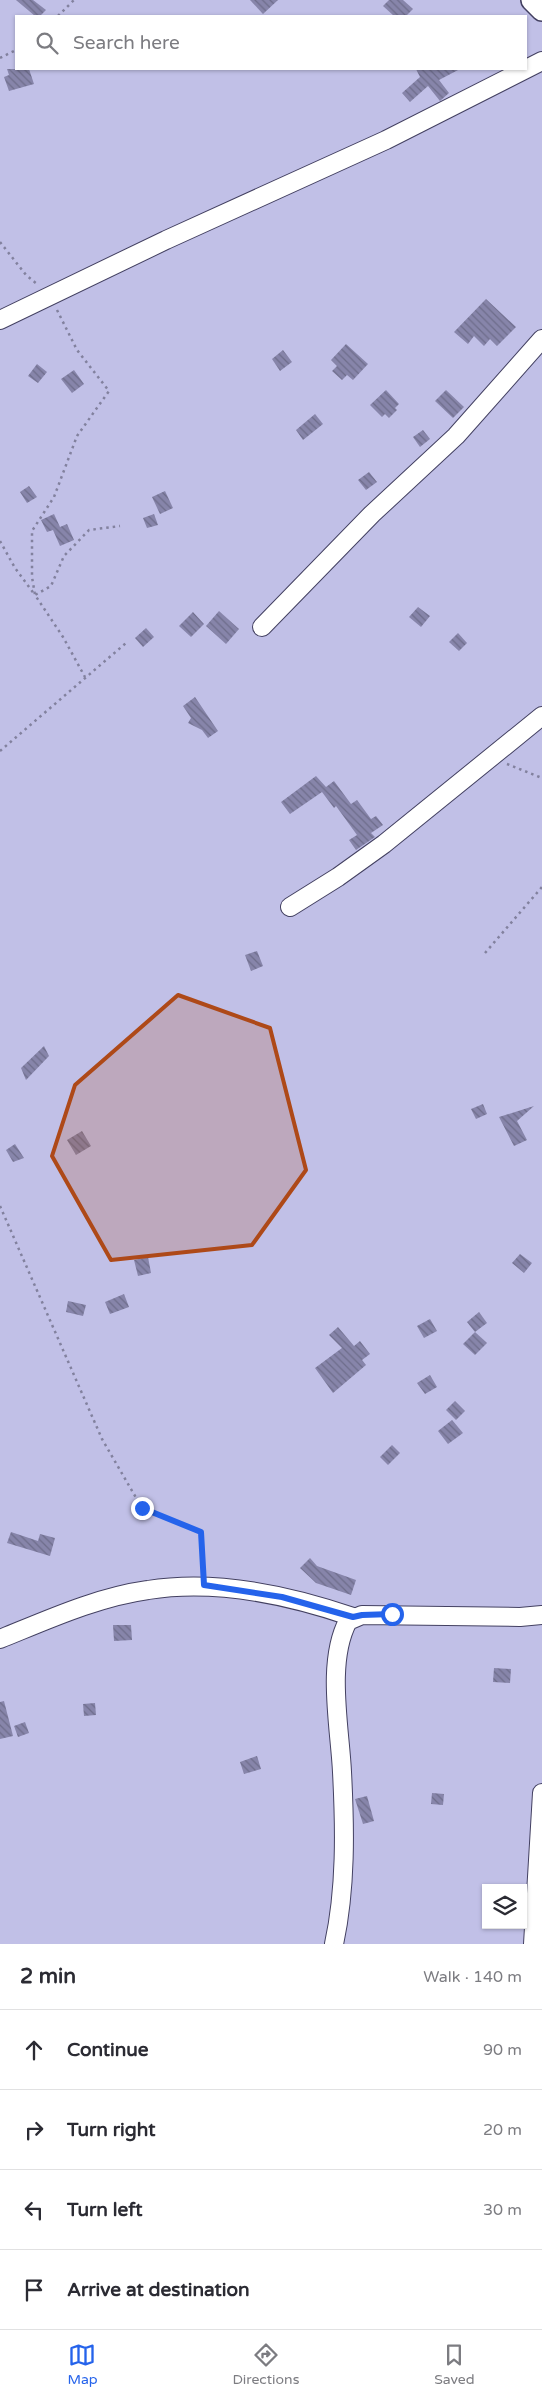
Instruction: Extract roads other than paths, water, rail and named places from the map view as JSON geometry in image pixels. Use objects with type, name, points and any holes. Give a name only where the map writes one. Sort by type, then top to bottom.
[{"type":"street","points":[[532,0],[542,10]]},
{"type":"street","points":[[527,69],[542,61]]},
{"type":"street","points":[[0,320],[166,240],[386,140],[524,70]]},
{"type":"street","points":[[262,628],[372,514],[456,436],[542,339]]},
{"type":"street","points":[[290,907],[338,877],[384,844],[542,716]]},
{"type":"street","points":[[0,1639],[104,1600],[146,1590],[204,1585],[282,1597],[353,1617],[392,1614],[494,1617],[542,1615]]},
{"type":"street","points":[[334,1944],[341,1892],[343,1830],[336,1685],[343,1630],[353,1617]]},
{"type":"street","points":[[533,1944],[542,1793]]}]
